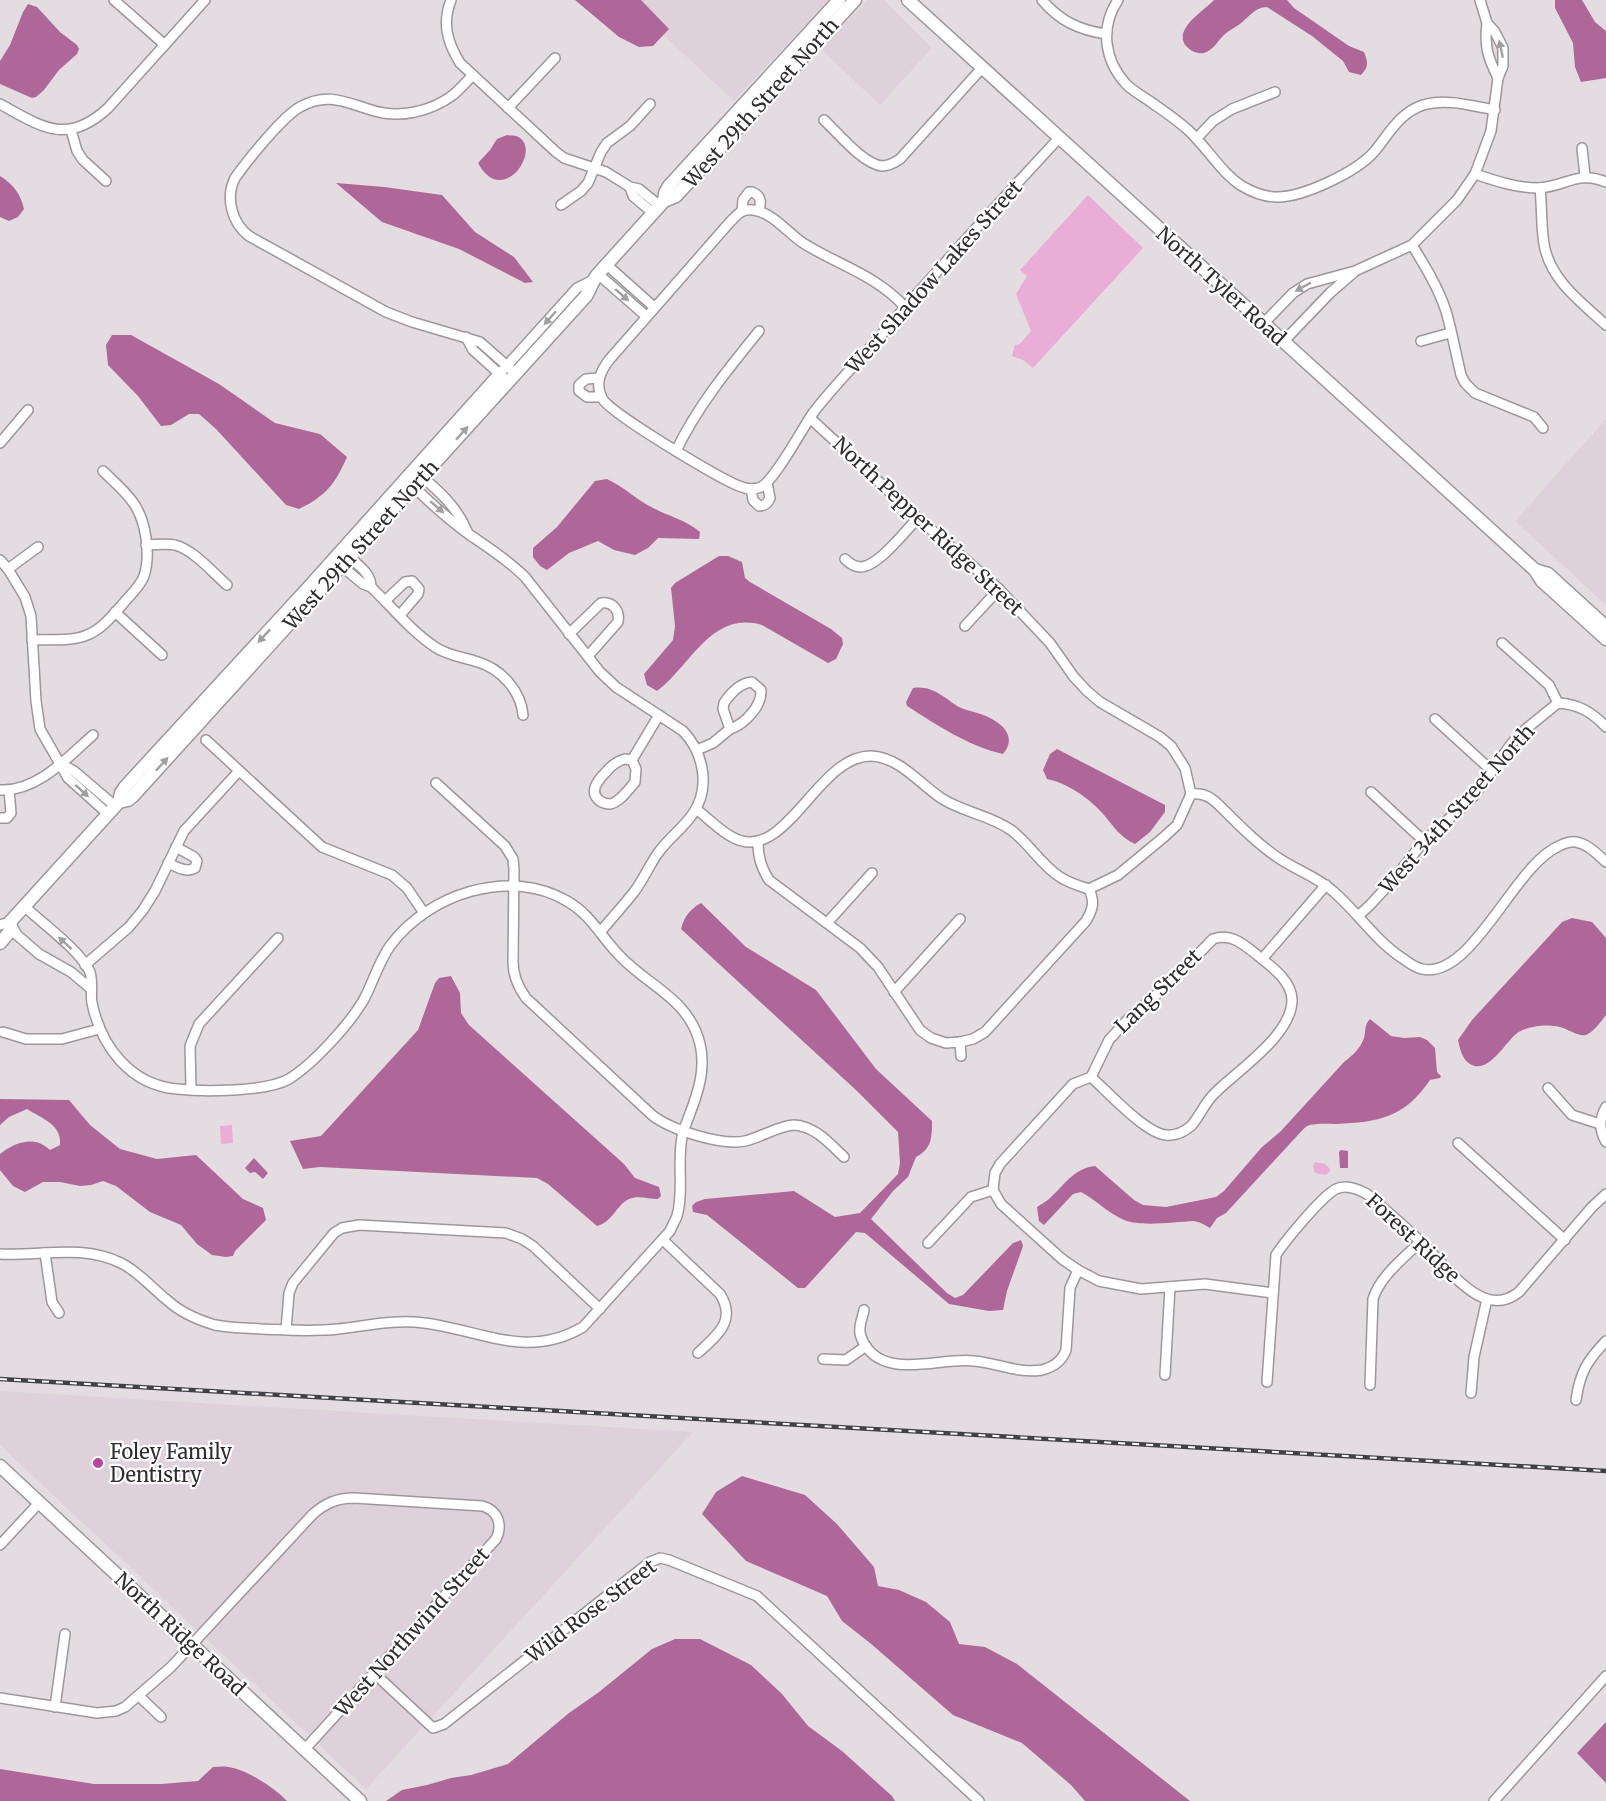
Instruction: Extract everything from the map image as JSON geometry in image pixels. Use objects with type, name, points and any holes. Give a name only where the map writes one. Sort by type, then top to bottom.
[{"type":"main road","name":"West 29th Street North","points":[[0,943],[11,930],[5,923],[24,906],[114,808],[125,787],[231,679],[508,374],[586,296],[599,273],[659,207],[676,196],[839,0]]},
{"type":"main road","name":"West 29th Street North","points":[[777,77],[855,0]]},
{"type":"main road","name":"North Tyler Road","points":[[908,0],[1535,570],[1542,581],[1606,639]]},
{"type":"main road","name":"North Tyler Road","points":[[1535,570],[1548,574],[1606,627]]},
{"type":"main road","name":"North Ridge Road","points":[[0,1466],[360,1800]]},
{"type":"street","points":[[114,0],[165,45]]},
{"type":"street","points":[[0,104],[40,126],[71,130],[81,127],[98,117],[205,0]]},
{"type":"street","points":[[451,0],[445,21],[448,41],[460,63],[564,158],[596,167],[630,187],[639,189],[659,207]]},
{"type":"street","points":[[1042,0],[1054,14],[1069,23],[1086,31],[1106,34]]},
{"type":"street","points":[[1118,0],[1109,18],[1106,34],[1110,58],[1121,79],[1176,119],[1197,138],[1240,185],[1258,193],[1275,197],[1292,195],[1342,176],[1358,167],[1374,152],[1392,127],[1405,114],[1421,106],[1440,102],[1495,110]]},
{"type":"street","points":[[1480,0],[1487,23],[1487,51],[1498,78]]},
{"type":"street","points":[[1263,324],[1293,293],[1307,284],[1355,271],[1412,245],[1457,200],[1475,174],[1491,131],[1498,78],[1503,66],[1503,48],[1496,32],[1487,23]]},
{"type":"street","points":[[508,108],[555,58]]},
{"type":"street","points":[[824,120],[871,163],[883,166],[892,164],[900,159],[982,68]]},
{"type":"street","points":[[473,75],[454,94],[431,108],[419,112],[389,114],[371,111],[347,101],[332,99],[315,101],[300,107],[287,117],[235,178],[230,199],[232,213],[243,231],[249,236],[386,312],[480,342],[487,355],[508,374]]},
{"type":"street","points":[[1197,138],[1213,121],[1232,109],[1275,92]]},
{"type":"street","points":[[561,205],[588,183],[607,143],[630,126],[650,104]]},
{"type":"street","points":[[71,130],[77,151],[83,160],[106,181]]},
{"type":"street","name":"West Shadow Lakes Street","points":[[810,418],[905,307],[1059,138]]},
{"type":"street","points":[[1582,148],[1585,177]]},
{"type":"street","points":[[1475,174],[1520,187],[1540,188],[1585,177],[1598,178],[1606,182]]},
{"type":"street","points":[[1540,188],[1544,244],[1549,263],[1569,292],[1606,325]]},
{"type":"street","points":[[742,211],[743,200],[749,192],[752,192],[759,196],[759,211]]},
{"type":"street","points":[[810,418],[767,483],[751,489],[739,486],[676,451],[606,405],[600,391],[599,378],[609,360],[654,307],[730,222],[742,211],[750,209],[767,215],[804,243],[872,279],[894,295],[905,307]]},
{"type":"street","points":[[1412,245],[1430,274],[1440,296],[1461,375],[1466,383],[1474,393],[1534,417],[1543,428]]},
{"type":"street","points":[[1284,342],[1330,293],[1355,271]]},
{"type":"street","points":[[599,273],[654,307]]},
{"type":"street","points":[[599,273],[646,316]]},
{"type":"street","points":[[676,451],[686,430],[704,403],[759,331]]},
{"type":"street","points":[[1421,341],[1450,333]]},
{"type":"street","points":[[599,378],[586,379],[579,385],[579,391],[587,397],[602,397]]},
{"type":"street","points":[[0,443],[28,410]]},
{"type":"street","name":"North Pepper Ridge Street","points":[[810,418],[999,589],[1050,644],[1087,692],[1171,746],[1185,768],[1191,794]]},
{"type":"street","points":[[32,640],[87,636],[115,612],[138,587],[143,577],[146,566],[144,525],[133,502],[103,471]]},
{"type":"street","points":[[419,473],[453,506],[462,518],[468,534]]},
{"type":"street","points":[[751,489],[753,500],[761,506],[766,504],[770,498],[767,483]]},
{"type":"street","points":[[410,484],[468,534],[513,565],[600,672],[616,687],[683,731],[692,740],[697,750],[702,762],[703,776],[702,793],[696,809],[658,853],[634,891],[601,931]]},
{"type":"street","points":[[845,559],[860,567],[868,565],[880,558],[918,518]]},
{"type":"street","points":[[146,545],[172,544],[182,548],[227,585]]},
{"type":"street","points":[[8,569],[38,547]]},
{"type":"street","points":[[342,558],[363,584],[371,587],[435,648],[490,667],[503,677],[521,700],[523,715]]},
{"type":"street","points":[[0,560],[25,597],[31,616],[40,729],[68,778],[114,808]]},
{"type":"street","points":[[385,601],[405,582],[412,581],[416,584],[419,589],[418,594],[399,615]]},
{"type":"street","points":[[965,626],[999,589]]},
{"type":"street","points":[[569,634],[601,603],[606,602],[616,609],[619,616],[618,622],[588,656]]},
{"type":"street","points":[[115,612],[162,655]]},
{"type":"street","points":[[1502,643],[1549,685],[1558,703],[1579,706],[1590,712],[1606,727]]},
{"type":"street","points":[[697,750],[736,727],[758,706],[761,690],[752,682],[744,683],[724,703],[723,709],[730,729]]},
{"type":"street","name":"West 34th Street North","points":[[1358,916],[1394,879],[1424,841],[1473,797],[1512,743],[1558,703]]},
{"type":"street","points":[[632,760],[625,759],[615,763],[598,780],[595,792],[601,801],[610,804],[633,785],[636,775],[632,760],[659,715]]},
{"type":"street","points":[[1435,719],[1491,770]]},
{"type":"street","points":[[0,818],[7,818],[11,813],[5,790],[21,788],[38,780],[61,764],[93,735]]},
{"type":"street","points":[[206,740],[322,847],[380,869],[400,881],[424,913]]},
{"type":"street","points":[[696,809],[732,837],[758,842],[765,840],[780,829],[834,772],[847,762],[872,756],[889,760],[941,798],[1010,829],[1058,876],[1089,889],[1118,875],[1164,837],[1177,825],[1191,794],[1200,793],[1210,796],[1249,834],[1280,859],[1326,885],[1388,948],[1410,964],[1422,969],[1437,968],[1451,962],[1472,945],[1524,875],[1551,849],[1566,843],[1579,842],[1606,862]]},
{"type":"street","points":[[85,965],[129,927],[143,910],[155,891],[184,831],[239,771]]},
{"type":"street","points":[[435,783],[506,846],[513,859],[513,971],[519,989],[652,1115],[683,1131],[734,1142],[795,1125],[822,1136],[844,1157]]},
{"type":"street","points":[[1371,792],[1424,841]]},
{"type":"street","points":[[758,842],[758,856],[769,880],[860,948],[878,967],[920,1030],[931,1038],[946,1043],[973,1039],[986,1032],[1075,934],[1091,911],[1093,898],[1089,889]]},
{"type":"street","points":[[168,863],[184,870],[195,868],[197,861],[194,857],[176,847]]},
{"type":"street","points":[[827,923],[872,873]]},
{"type":"street","points":[[1267,1382],[1273,1293],[1205,1284],[1141,1289],[1099,1281],[1062,1259],[1001,1204],[993,1190],[994,1173],[1073,1083],[1091,1077],[1147,1128],[1158,1134],[1174,1135],[1191,1125],[1213,1095],[1263,1051],[1287,1021],[1292,1001],[1289,986],[1262,959],[1326,885]]},
{"type":"street","points":[[0,1254],[75,1251],[109,1258],[137,1274],[181,1311],[216,1325],[317,1331],[408,1322],[424,1323],[519,1342],[549,1341],[568,1336],[583,1327],[670,1231],[678,1210],[683,1131],[702,1074],[700,1041],[684,1011],[672,997],[619,955],[601,931],[578,909],[559,897],[538,889],[497,886],[457,896],[424,913],[412,923],[392,943],[381,959],[362,1002],[349,1021],[308,1065],[286,1080],[258,1088],[177,1089],[161,1087],[129,1071],[106,1044],[99,1029],[90,988],[91,977],[85,965],[74,951],[24,906]]},
{"type":"street","points":[[894,992],[960,919]]},
{"type":"street","points":[[5,923],[39,954],[77,976],[90,988]]},
{"type":"street","name":"Lang Street","points":[[1091,1077],[1109,1041],[1130,1017],[1170,983],[1213,939],[1221,936],[1238,940],[1262,959]]},
{"type":"street","points":[[192,1089],[190,1046],[200,1024],[278,938]]},
{"type":"street","points":[[3,1032],[26,1039],[62,1039],[99,1029]]},
{"type":"street","points":[[960,1042],[961,1056]]},
{"type":"street","points":[[1548,1088],[1572,1115],[1600,1124]]},
{"type":"street","points":[[1606,1107],[1600,1124],[1602,1136],[1606,1142]]},
{"type":"street","points":[[1458,1143],[1565,1240]]},
{"type":"street","name":"Forest Ridge","points":[[1273,1293],[1276,1255],[1287,1239],[1326,1197],[1336,1189],[1345,1187],[1356,1188],[1367,1194],[1468,1288],[1487,1299]]},
{"type":"street","points":[[928,1244],[971,1197],[993,1190]]},
{"type":"street","points":[[1471,1393],[1474,1357],[1487,1299],[1504,1300],[1519,1292],[1592,1207],[1606,1194]]},
{"type":"street","points":[[286,1330],[293,1283],[334,1233],[342,1228],[359,1225],[506,1233],[533,1246],[600,1309]]},
{"type":"street","points":[[663,1240],[720,1294],[726,1303],[728,1314],[723,1327],[698,1353]]},
{"type":"street","points":[[1370,1385],[1373,1299],[1376,1290],[1420,1242]]},
{"type":"street","points":[[45,1253],[52,1302],[59,1313]]},
{"type":"street","points":[[864,1310],[860,1328],[861,1338],[875,1356],[886,1362],[916,1365],[975,1361],[1018,1371],[1041,1370],[1053,1367],[1064,1356],[1070,1288],[1077,1270]]},
{"type":"street","points":[[1165,1375],[1170,1287]]},
{"type":"street","points":[[1576,1400],[1578,1383],[1584,1369],[1590,1358],[1606,1341]]},
{"type":"street","points":[[823,1359],[846,1360],[866,1346]]},
{"type":"street","name":"West Northwind Street","points":[[192,1645],[313,1514],[330,1502],[342,1498],[354,1498],[482,1506],[492,1510],[499,1523],[499,1533],[496,1539],[305,1749]]},
{"type":"street","points":[[0,1545],[39,1503]]},
{"type":"street","name":"Wild Rose Street","points":[[374,1673],[433,1728],[444,1724],[650,1562],[660,1558],[757,1596],[979,1801]]},
{"type":"street","points":[[55,1707],[65,1634]]},
{"type":"street","points":[[0,1698],[106,1713],[125,1707],[139,1696],[171,1668],[192,1645]]},
{"type":"street","points":[[1494,1801],[1606,1676]]},
{"type":"street","points":[[139,1696],[161,1717]]},
{"type":"shaded area","points":[[575,0],[641,0],[669,29],[653,46],[639,47],[619,37]]},
{"type":"shaded area","points":[[626,0],[828,0],[734,101]]},
{"type":"shaded area","points":[[868,0],[884,0],[932,48],[880,105],[821,49]]},
{"type":"shaded area","points":[[1214,0],[1287,0],[1294,8],[1349,46],[1364,52],[1367,67],[1361,75],[1349,72],[1343,61],[1312,36],[1267,7],[1255,11],[1226,33],[1207,52],[1197,53],[1187,47],[1183,41],[1183,34],[1191,21]]},
{"type":"shaded area","points":[[1555,0],[1582,0],[1595,22],[1606,31],[1606,78],[1581,82],[1575,67],[1573,43],[1555,8]]},
{"type":"shaded area","points":[[28,4],[37,7],[79,49],[44,90],[32,98],[0,84],[0,61],[10,45]]},
{"type":"shaded area","points":[[507,135],[516,136],[524,142],[526,151],[517,171],[509,178],[499,180],[488,176],[478,163],[497,139]]},
{"type":"shaded area","points":[[0,176],[16,190],[24,209],[18,217],[9,221],[0,217]]},
{"type":"shaded area","points":[[336,183],[442,195],[475,232],[514,257],[533,282],[525,283],[459,249],[382,222]]},
{"type":"shaded area","points":[[1088,195],[1143,248],[1033,368],[1023,360],[1012,356],[1015,345],[1020,344],[1031,331],[1016,294],[1027,276],[1020,270]]},
{"type":"shaded area","points":[[112,335],[131,335],[219,384],[275,423],[320,434],[347,457],[334,482],[323,494],[299,509],[286,505],[216,429],[199,414],[189,414],[171,425],[161,426],[138,396],[108,365],[106,345]]},
{"type":"shaded area","points":[[1606,419],[1606,605],[1515,521]]},
{"type":"shaded area","points":[[607,479],[647,505],[694,528],[700,532],[699,539],[658,538],[648,548],[635,555],[614,550],[598,541],[569,553],[547,570],[540,566],[533,557],[533,548],[557,527],[595,481]]},
{"type":"shaded area","points":[[719,556],[728,556],[742,562],[745,578],[750,582],[831,629],[842,638],[843,644],[836,659],[828,663],[762,625],[744,623],[729,626],[715,633],[657,691],[647,685],[644,674],[673,640],[675,626],[671,588],[675,583]]},
{"type":"shaded area","points":[[913,688],[932,690],[959,707],[998,722],[1006,731],[1009,742],[1003,754],[965,740],[907,706],[906,702]]},
{"type":"shaded area","points":[[1057,749],[1165,805],[1165,812],[1150,832],[1135,844],[1125,838],[1085,798],[1063,784],[1047,779],[1043,770],[1050,754]]},
{"type":"shaded area","points":[[701,903],[746,947],[816,990],[876,1069],[932,1121],[928,1146],[916,1157],[908,1177],[893,1191],[871,1219],[947,1293],[955,1298],[963,1295],[1013,1243],[1021,1240],[1023,1246],[1007,1291],[1003,1310],[989,1311],[949,1304],[865,1233],[856,1232],[805,1288],[798,1288],[707,1215],[693,1212],[692,1206],[705,1199],[794,1191],[835,1217],[860,1213],[898,1174],[900,1163],[898,1132],[857,1091],[681,929],[688,914]]},
{"type":"shaded area","points":[[1572,918],[1592,922],[1606,938],[1606,1015],[1595,1029],[1586,1035],[1554,1026],[1524,1029],[1516,1034],[1489,1062],[1477,1066],[1467,1062],[1463,1057],[1458,1040],[1472,1020],[1562,922]]},
{"type":"shaded area","points":[[451,976],[460,993],[461,1013],[469,1025],[624,1164],[635,1178],[659,1187],[661,1196],[658,1199],[640,1197],[629,1199],[607,1221],[597,1226],[548,1184],[537,1178],[320,1167],[303,1169],[290,1141],[321,1136],[418,1030],[435,983],[439,978]]},
{"type":"shaded area","points":[[1370,1019],[1391,1036],[1420,1037],[1427,1040],[1435,1048],[1437,1072],[1440,1078],[1430,1080],[1410,1103],[1389,1116],[1365,1122],[1307,1126],[1226,1213],[1217,1218],[1210,1228],[1194,1221],[1158,1224],[1131,1222],[1118,1217],[1081,1192],[1073,1194],[1044,1225],[1039,1221],[1037,1207],[1076,1173],[1095,1166],[1143,1205],[1166,1207],[1216,1197],[1356,1052]]},
{"type":"shaded area","points":[[0,1099],[69,1100],[90,1125],[120,1149],[157,1159],[196,1155],[243,1199],[263,1208],[266,1220],[235,1251],[233,1256],[226,1257],[212,1255],[197,1244],[181,1225],[150,1212],[116,1186],[103,1181],[80,1186],[60,1182],[43,1182],[25,1192],[13,1186],[0,1170],[0,1154],[12,1146],[25,1142],[38,1143],[50,1150],[60,1145],[60,1138],[55,1127],[27,1109],[9,1117],[0,1125]]},
{"type":"shaded area","points":[[232,1125],[233,1143],[221,1144],[220,1126]]},
{"type":"shaded area","points":[[1348,1151],[1348,1168],[1340,1168],[1339,1152]]},
{"type":"shaded area","points":[[254,1158],[268,1173],[263,1179],[255,1172],[250,1173],[245,1168]]},
{"type":"shaded area","points":[[1315,1162],[1325,1164],[1331,1170],[1326,1175],[1315,1173],[1313,1166]]},
{"type":"shaded area","points":[[0,1391],[693,1432],[366,1789],[0,1445]]},
{"type":"shaded area","points":[[742,1476],[805,1495],[837,1524],[874,1567],[878,1586],[899,1590],[926,1602],[950,1622],[959,1644],[985,1647],[1017,1664],[1190,1801],[1085,1801],[1071,1785],[1022,1743],[953,1715],[842,1621],[827,1596],[746,1561],[702,1514],[716,1492]]},
{"type":"shaded area","points":[[675,1639],[700,1639],[751,1665],[782,1694],[808,1726],[842,1751],[895,1801],[386,1801],[402,1790],[471,1775],[508,1764],[652,1649]]},
{"type":"shaded area","points":[[1606,1722],[1606,1783],[1577,1753]]},
{"type":"shaded area","points":[[213,1767],[243,1771],[268,1785],[287,1801],[0,1801],[0,1769],[94,1784],[161,1784],[198,1781]]},
{"type":"railway","points":[[0,1379],[1606,1471]]},
{"type":"place","name":"Foley Family Dentistry","points":[[98,1463]]}]
